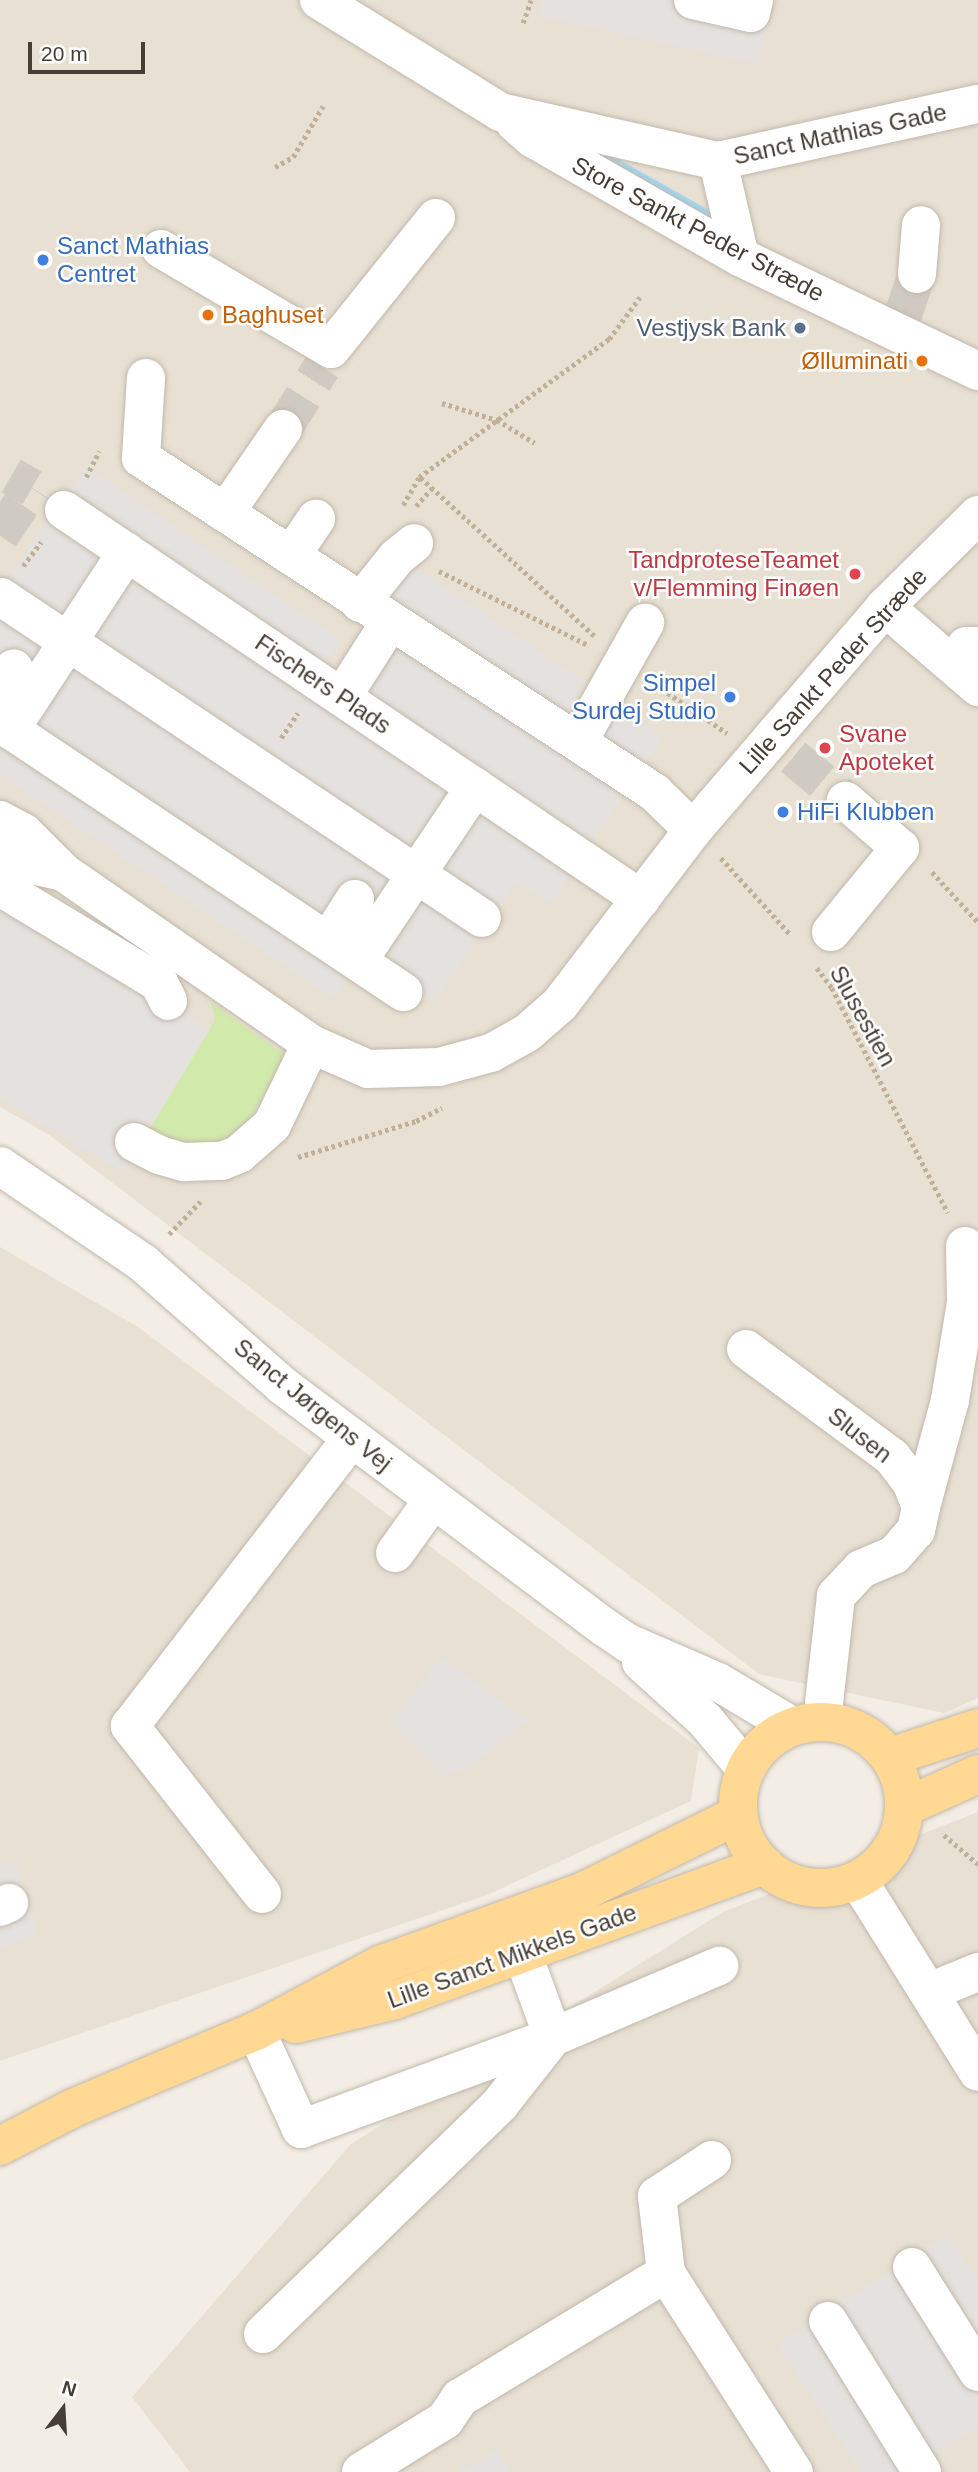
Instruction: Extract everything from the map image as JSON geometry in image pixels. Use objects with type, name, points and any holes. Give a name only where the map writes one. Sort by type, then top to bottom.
[{"type":"main road","points":[[807,1724],[848,1726],[872,1738],[890,1757],[902,1780],[905,1807],[897,1842],[873,1871],[858,1880],[834,1887],[808,1887],[784,1880],[764,1865],[746,1842],[738,1815],[746,1769],[773,1736],[807,1724]]},
{"type":"main road","points":[[890,1757],[978,1728]]},
{"type":"main road","points":[[905,1807],[978,1774]]},
{"type":"main road","name":"Lille Sanct Mikkels Gade","points":[[0,2146],[71,2109],[256,2031],[380,1965],[582,1892],[738,1815]]},
{"type":"main road","name":"Lille Sanct Mikkels Gade","points":[[256,2031],[396,2000],[764,1865]]},
{"type":"street","name":"Sanct Mathias Gade","points":[[319,0],[500,112],[718,161],[978,104]]},
{"type":"street","points":[[693,0],[751,13],[754,0]]},
{"type":"street","name":"Store Sankt Peder Stræde","points":[[500,112],[532,138],[740,257],[900,323],[978,371]]},
{"type":"street","points":[[718,161],[740,257]]},
{"type":"street","points":[[161,249],[326,358],[436,218]]},
{"type":"street","points":[[917,274],[921,225]]},
{"type":"street","points":[[146,378],[141,458],[664,799],[693,830]]},
{"type":"street","points":[[225,513],[277,438]]},
{"type":"street","name":"Fischers Plads","points":[[64,510],[641,899]]},
{"type":"street","name":"Lille Sankt Peder Stræde","points":[[63,872],[312,1045],[368,1069],[439,1067],[491,1053],[527,1033],[560,1003],[693,830],[774,749],[893,599],[978,515]]},
{"type":"street","points":[[291,556],[316,519]]},
{"type":"street","points":[[342,697],[375,613],[410,546]]},
{"type":"street","points":[[127,552],[69,642],[5,727],[404,992]]},
{"type":"street","points":[[1,597],[482,918]]},
{"type":"street","points":[[893,599],[974,650]]},
{"type":"street","points":[[893,599],[978,687]]},
{"type":"street","points":[[578,742],[645,623]]},
{"type":"street","points":[[343,951],[416,874],[475,787]]},
{"type":"street","points":[[815,948],[900,848],[846,801]]},
{"type":"street","points":[[0,820],[23,832],[63,872]]},
{"type":"street","points":[[0,858],[63,872]]},
{"type":"street","points":[[0,887],[159,983],[168,1001]]},
{"type":"street","points":[[343,951],[355,899]]},
{"type":"street","points":[[134,1142],[159,1155],[184,1162],[222,1161],[256,1143],[279,1114],[312,1045]]},
{"type":"street","name":"Sanct Jørgens Vej","points":[[0,1166],[143,1263],[283,1386],[628,1643],[807,1724]]},
{"type":"street","points":[[807,1724],[836,1596],[861,1569],[894,1555],[916,1531],[954,1375],[966,1302],[965,1246]]},
{"type":"street","name":"Slusen","points":[[746,1349],[892,1457],[911,1482],[921,1507]]},
{"type":"street","points":[[262,1894],[130,1727],[352,1438]]},
{"type":"street","points":[[395,1553],[433,1500]]},
{"type":"street","name":"Sanct Jørgens Vej","points":[[628,1643],[641,1661],[705,1720],[746,1769]]},
{"type":"street","points":[[858,1880],[978,2072]]},
{"type":"street","points":[[522,1952],[553,2037]]},
{"type":"street","points":[[256,2031],[301,2129],[553,2037],[719,1966]]},
{"type":"street","points":[[929,1992],[978,1972]]},
{"type":"street","points":[[263,2334],[500,2104],[553,2037]]},
{"type":"street","points":[[712,2160],[657,2196],[666,2273],[794,2472]]},
{"type":"street","points":[[912,2267],[978,2372]]},
{"type":"street","points":[[360,2472],[445,2420],[460,2398],[666,2273]]},
{"type":"street","points":[[828,2321],[922,2472]]},
{"type":"path","points":[[523,23],[531,0]]},
{"type":"path","points":[[275,167],[293,157],[323,106]]},
{"type":"path","points":[[432,488],[411,510],[401,503],[419,477],[609,339],[640,297]]},
{"type":"path","points":[[442,403],[497,420],[535,443]]},
{"type":"path","points":[[419,477],[614,678]]},
{"type":"path","points":[[410,546],[452,580],[614,678],[774,749]]},
{"type":"path","name":"Slusestien","points":[[693,830],[815,948],[832,988],[965,1246]]},
{"type":"path","points":[[900,848],[940,878],[978,922]]},
{"type":"path","points":[[288,1160],[416,1121],[450,1104]]},
{"type":"path","points":[[186,1216],[210,1194]]},
{"type":"path","points":[[944,1835],[978,1864]]},
{"type":"shaded area","points":[[0,0],[978,0],[978,1698],[944,1713],[759,1674],[48,1134],[0,1107]]},
{"type":"shaded area","points":[[542,0],[773,0],[757,64],[537,16]]},
{"type":"shaded area","points":[[85,466],[341,639],[325,663],[336,672],[408,562],[664,736],[550,904],[516,882],[434,1002],[410,986],[349,977],[334,1000],[0,775],[0,589]]},
{"type":"shaded area","points":[[0,906],[210,1029],[123,1173],[0,1099]]},
{"type":"shaded area","points":[[0,1247],[138,1327],[699,1748],[691,1801],[487,1895],[0,2061]]},
{"type":"shaded area","points":[[442,1657],[529,1721],[474,1765],[445,1777],[388,1722]]},
{"type":"shaded area","points":[[978,1812],[978,2472],[190,2472],[132,2397],[351,2144],[723,1912]]},
{"type":"shaded area","points":[[16,1862],[38,1934],[0,1950],[0,1866]]},
{"type":"shaded area","points":[[947,2234],[978,2281],[978,2427],[909,2472],[860,2472],[777,2344]]},
{"type":"shaded area","points":[[496,2448],[511,2472],[459,2472]]},
{"type":"green space","points":[[211,1002],[283,1054],[281,1067],[253,1113],[263,1120],[221,1150],[146,1135],[215,1020]]},
{"type":"water","points":[[602,150],[721,217],[713,232],[593,165]]},
{"type":"tunnel","points":[[903,315],[917,274]]},
{"type":"tunnel","points":[[283,429],[322,367]]},
{"type":"tunnel","points":[[0,536],[32,488],[11,476]]},
{"type":"tunnel","points":[[793,757],[846,801]]},
{"type":"place","name":"Sanct Mathias Centret","points":[[43,260]]},
{"type":"place","name":"Baghuset","points":[[208,315]]},
{"type":"place","name":"Vestjysk Bank","points":[[800,328]]},
{"type":"place","name":"Ølluminati","points":[[922,361]]},
{"type":"place","name":"TandproteseTeamet v/Flemming Finøen","points":[[855,574]]},
{"type":"place","name":"Simpel Surdej Studio","points":[[730,697]]},
{"type":"place","name":"Svane Apoteket","points":[[825,748]]},
{"type":"place","name":"HiFi Klubben","points":[[783,812]]}]
